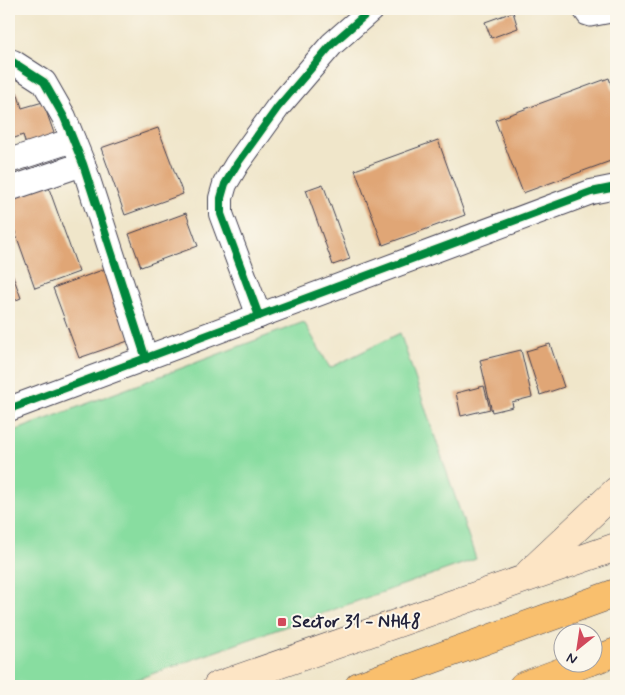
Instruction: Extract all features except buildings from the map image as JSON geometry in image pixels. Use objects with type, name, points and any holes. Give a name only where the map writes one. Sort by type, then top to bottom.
[{"type":"highway","points":[[359,686],[616,593]]},
{"type":"highway","points":[[602,657],[616,652]]},
{"type":"highway","points":[[523,686],[561,672]]},
{"type":"main road","points":[[521,580],[616,491]]},
{"type":"main road","points":[[217,686],[616,547]]},
{"type":"street","points":[[260,316],[221,214],[221,198],[225,184],[278,107],[332,44],[372,9]]},
{"type":"street","points":[[9,61],[44,82],[64,118],[83,164],[146,359]]},
{"type":"street","points":[[9,162],[73,140]]},
{"type":"street","points":[[9,189],[83,164]]},
{"type":"street","points":[[9,409],[591,192],[616,187]]},
{"type":"lane","points":[[577,9],[584,19],[590,21],[616,16]]},
{"type":"green space","points":[[304,322],[330,368],[400,333],[476,559],[118,686],[9,686],[9,433]]},
{"type":"cycle path","points":[[259,316],[221,214],[221,198],[225,184],[278,107],[332,44],[372,9]]},
{"type":"cycle path","points":[[9,61],[44,82],[64,117],[83,164],[146,359]]},
{"type":"cycle path","points":[[9,409],[591,192],[616,187]]},
{"type":"place","name":"Sector 31 - NH48","points":[[282,622]]}]
